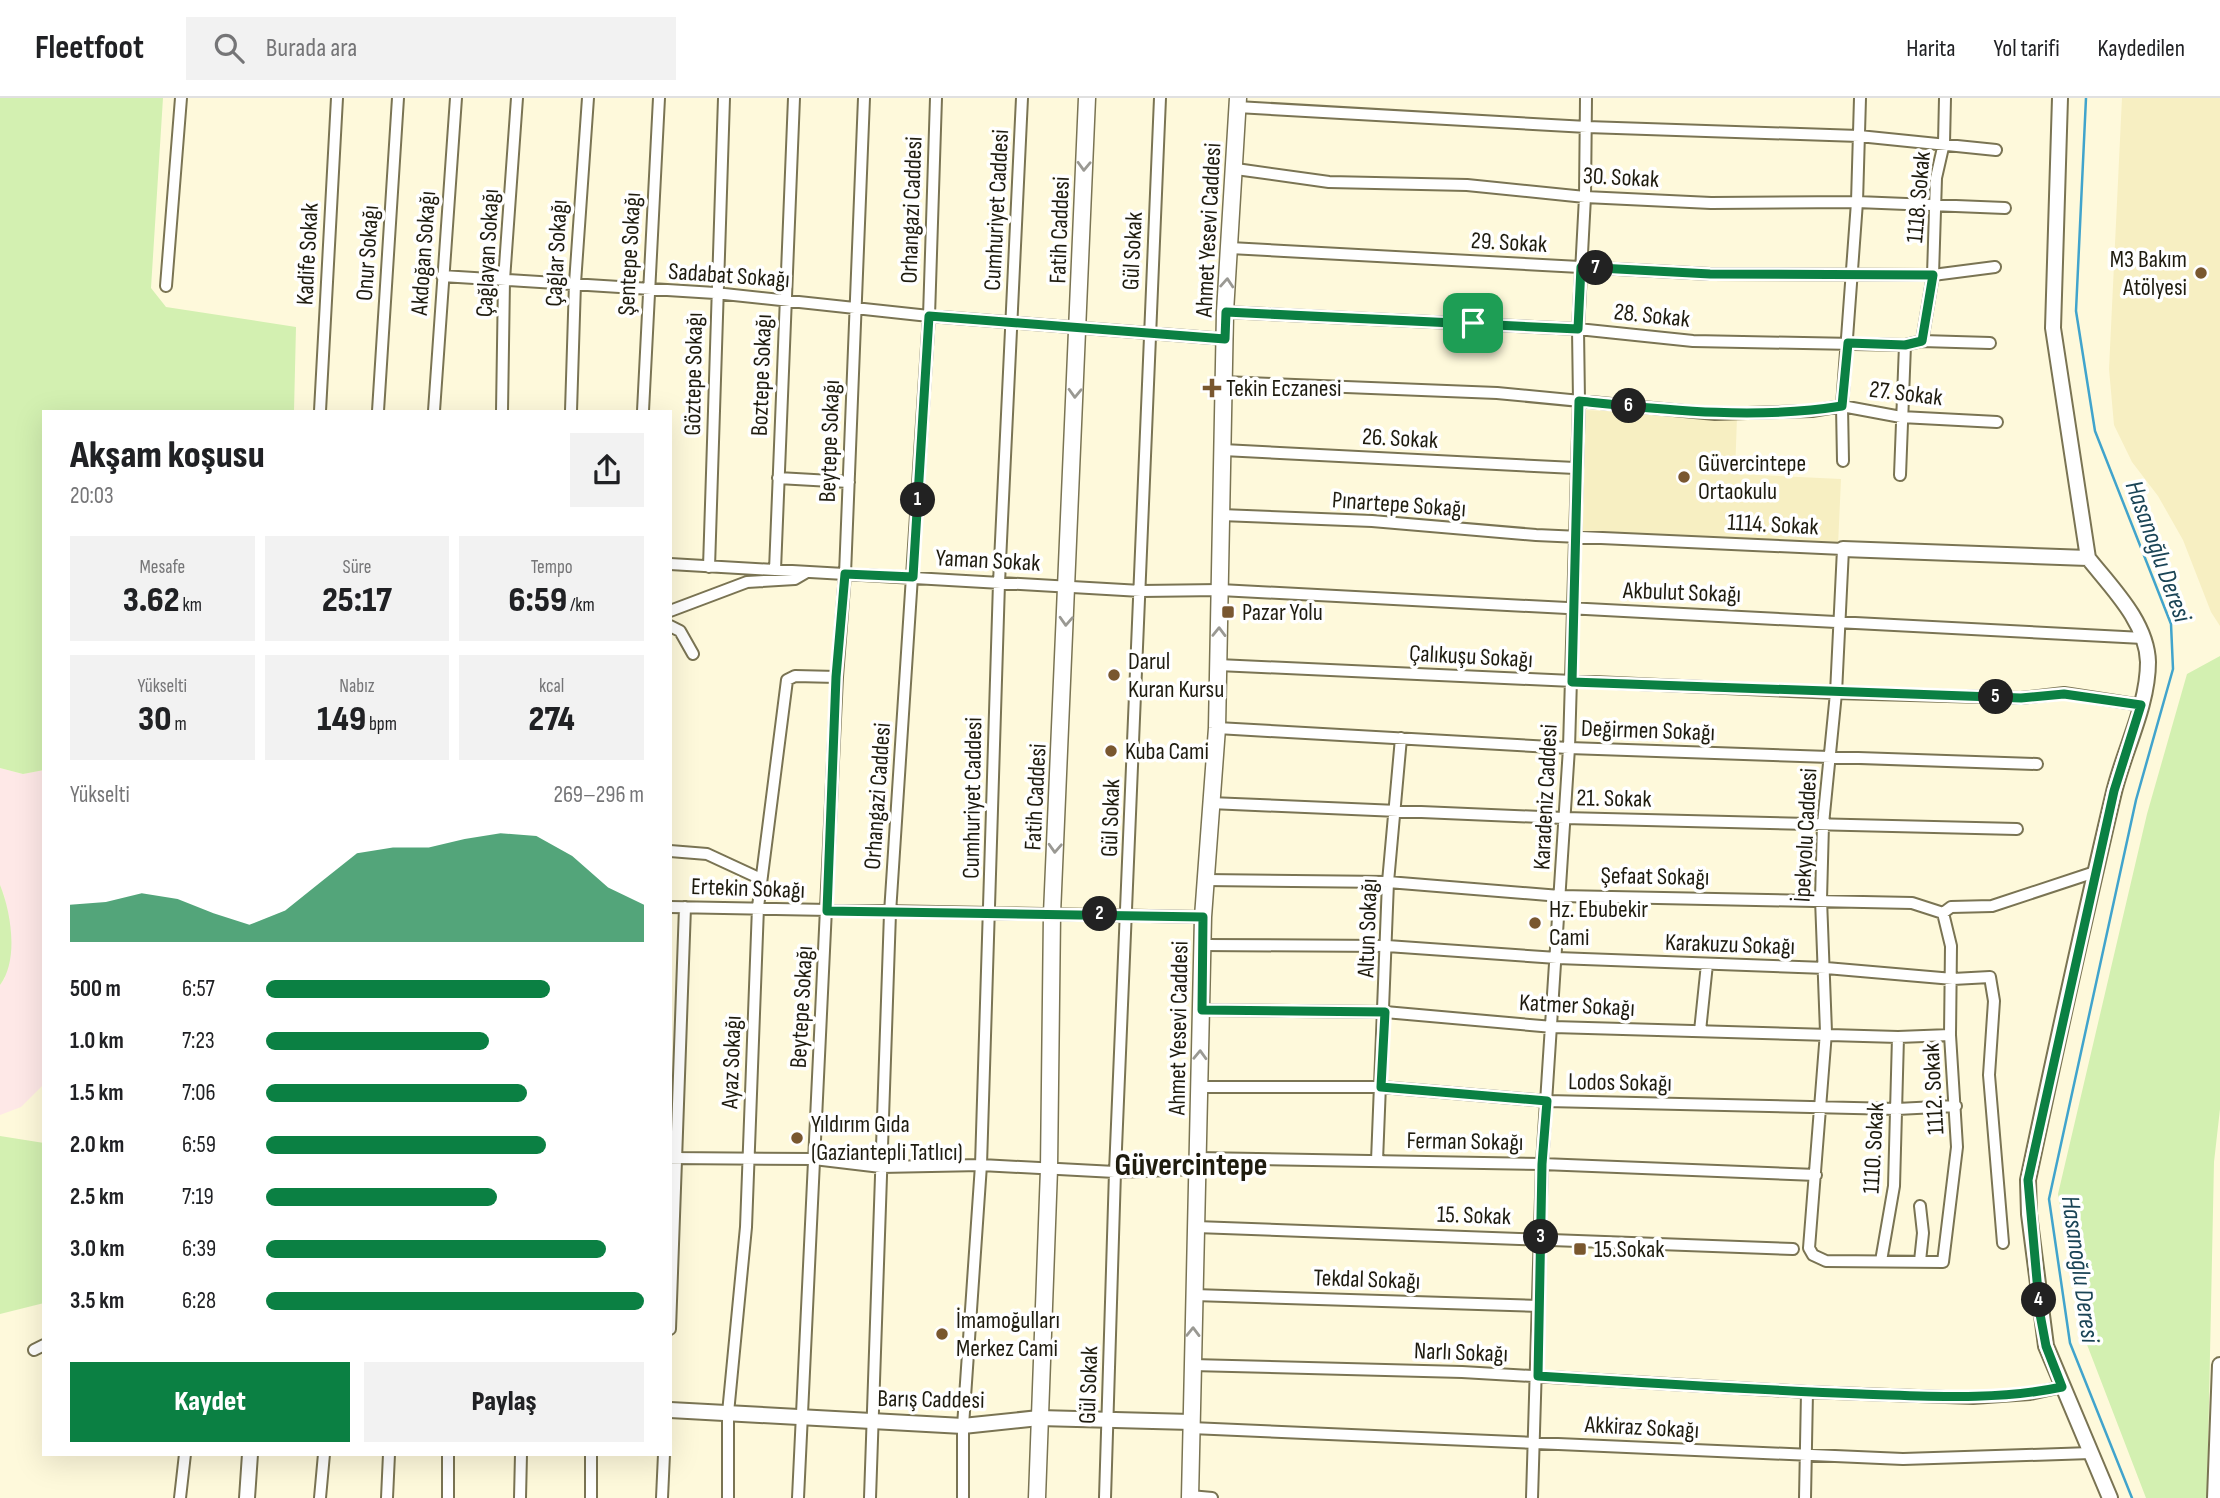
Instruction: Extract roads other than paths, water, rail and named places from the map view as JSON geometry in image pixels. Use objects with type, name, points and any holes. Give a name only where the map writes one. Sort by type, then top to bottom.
[{"type":"main road","name":"Fatih Caddesi","points":[[1037,1498],[1049,1169],[1052,914],[1087,98]]},
{"type":"main road","name":"Ahmet Yesevi Caddesi","points":[[1190,1497],[1202,945],[1217,728],[1223,382],[1238,102]]},
{"type":"street","points":[[166,286],[181,98]]},
{"type":"street","name":"Kadife Sokak","points":[[320,410],[337,98]]},
{"type":"street","name":"Onur Sokağı","points":[[378,410],[398,98]]},
{"type":"street","name":"Akdoğan Sokağı","points":[[434,410],[456,98]]},
{"type":"street","name":"Çağlayan Sokağı","points":[[502,410],[505,280],[517,98]]},
{"type":"street","name":"Çağlar Sokağı","points":[[571,410],[575,283],[588,98]]},
{"type":"street","name":"Şentepe Sokağı","points":[[643,410],[659,98]]},
{"type":"street","name":"Göztepe Sokağı","points":[[709,567],[715,293],[724,98]]},
{"type":"street","name":"Boztepe Sokağı","points":[[775,570],[794,98]]},
{"type":"street","name":"Beytepe Sokağı","points":[[797,1498],[827,911],[836,677],[845,574],[864,98]]},
{"type":"street","name":"Orhangazi Caddesi","points":[[870,1498],[890,913],[929,316],[936,98]]},
{"type":"street","name":"Cumhuriyet Caddesi","points":[[963,1498],[963,1426],[981,1165],[999,583],[1022,98]]},
{"type":"street","name":"Gül Sokak","points":[[1105,1498],[1115,1172],[1160,98]]},
{"type":"street","name":"Karadeniz Caddesi","points":[[1532,1498],[1538,1376],[1542,1164],[1553,1027],[1572,682],[1579,401],[1578,329],[1585,197],[1586,98]]},
{"type":"street","points":[[1843,461],[1842,406],[1857,202],[1860,98]]},
{"type":"street","name":"1118. Sokak","points":[[1922,341],[1933,275],[1936,178],[1944,143],[1945,98]]},
{"type":"street","points":[[2060,98],[2053,328],[2088,558],[2135,621],[2143,638],[2148,660],[2141,705],[2114,791],[2095,872],[2028,1180],[2040,1314],[2046,1346],[2110,1498]]},
{"type":"street","points":[[1238,102],[1587,127],[1859,136],[1996,150]]},
{"type":"street","name":"30. Sokak","points":[[1236,169],[1329,183],[1467,185],[1585,197],[1712,203],[1857,202],[2005,208]]},
{"type":"street","name":"29. Sokak","points":[[1230,248],[1710,274],[1933,275],[1995,267]]},
{"type":"street","name":"Sadabat Sokağı","points":[[442,276],[715,293],[929,316],[1225,339]]},
{"type":"street","name":"28. Sokak","points":[[1226,312],[1578,329],[1693,341],[1905,345],[1922,341],[1990,343]]},
{"type":"street","points":[[1899,475],[1905,345]]},
{"type":"street","name":"27. Sokak","points":[[1223,382],[1497,393],[1715,414],[1812,411],[1842,406],[1901,417],[1997,422]]},
{"type":"street","name":"26. Sokak","points":[[1223,450],[1576,468]]},
{"type":"street","points":[[778,478],[849,482]]},
{"type":"street","name":"Pınartepe Sokağı","points":[[1220,515],[1574,536]]},
{"type":"street","name":"1114. Sokak","points":[[1574,536],[1843,549]]},
{"type":"street","points":[[1843,549],[2088,558]]},
{"type":"street","name":"İpekyolu Caddesi","points":[[1843,549],[1821,899],[1826,968],[1826,1032],[1809,1248],[1813,1255],[1826,1261],[1881,1261]]},
{"type":"street","name":"Yaman Sokak","points":[[672,564],[1140,591],[1220,590]]},
{"type":"street","points":[[672,610],[747,582],[795,579],[808,572]]},
{"type":"street","name":"Akbulut Sokağı","points":[[1220,590],[1840,620],[2143,638]]},
{"type":"street","points":[[672,627],[680,631],[693,654]]},
{"type":"street","name":"Çalıkuşu Sokağı","points":[[1218,666],[1836,693],[2021,698],[2064,694],[2141,705]]},
{"type":"street","name":"Ayaz Sokağı","points":[[728,1498],[728,1413],[746,1227],[758,907],[785,683],[795,676],[836,677]]},
{"type":"street","name":"Değirmen Sokağı","points":[[1217,728],[1569,748],[2037,764]]},
{"type":"street","name":"Altun Sokağı","points":[[1377,1161],[1385,1012],[1388,882],[1401,738]]},
{"type":"street","name":"21. Sokak","points":[[1210,803],[1564,818],[2017,829]]},
{"type":"street","points":[[672,851],[707,854],[761,879]]},
{"type":"street","name":"Şefaat Sokağı","points":[[1205,880],[1388,882],[1560,896],[1821,899],[1912,903],[1942,913],[1951,907],[1992,906],[2095,872]]},
{"type":"street","name":"Ertekin Sokağı","points":[[672,907],[1203,917]]},
{"type":"street","points":[[672,1244],[685,907]]},
{"type":"street","name":"1112. Sokak","points":[[1920,1261],[1943,1262],[1957,1147],[1950,1035],[1953,979],[1948,924],[1942,913]]},
{"type":"street","name":"Karakuzu Sokağı","points":[[1202,945],[1387,946],[1557,958],[1826,968],[1953,979],[1990,977],[1994,1001],[1989,1075],[2003,1243]]},
{"type":"street","points":[[1700,1031],[1707,964]]},
{"type":"street","name":"Katmer Sokağı","points":[[1202,1010],[1385,1012],[1553,1027],[1826,1032],[1898,1037],[1950,1035]]},
{"type":"street","name":"1110. Sokak","points":[[1881,1261],[1894,1186],[1898,1037]]},
{"type":"street","name":"Lodos Sokağı","points":[[1199,1087],[1381,1087],[1547,1101],[1897,1109],[1956,1106]]},
{"type":"street","name":"Ferman Sokağı","points":[[674,1158],[814,1159],[881,1167],[981,1165],[1115,1172],[1197,1163],[1377,1161],[1542,1164],[1816,1175]]},
{"type":"street","points":[[1881,1261],[1920,1261],[1923,1233],[1920,1206]]},
{"type":"street","name":"15. Sokak","points":[[1196,1227],[1793,1249]]},
{"type":"street","name":"Tekdal Sokağı","points":[[1194,1295],[1539,1306]]},
{"type":"street","name":"Narlı Sokağı","points":[[1192,1365],[1538,1376],[1807,1392],[1973,1398],[2030,1394],[2062,1387]]},
{"type":"street","points":[[2216,1498],[2220,1365]]},
{"type":"street","points":[[1805,1498],[1807,1392]]},
{"type":"street","name":"Barış Caddesi","points":[[672,1410],[963,1426],[1039,1418],[1191,1425]]},
{"type":"street","name":"Akkiraz Sokağı","points":[[1191,1425],[1903,1459],[2091,1453]]},
{"type":"street","points":[[180,1498],[185,1456]]},
{"type":"street","points":[[247,1498],[250,1456]]},
{"type":"street","points":[[320,1498],[324,1456]]},
{"type":"street","points":[[387,1498],[389,1456]]},
{"type":"street","points":[[448,1456],[448,1498]]},
{"type":"street","points":[[520,1498],[521,1456]]},
{"type":"street","points":[[591,1456],[591,1498]]},
{"type":"street","points":[[662,1498],[664,1456]]},
{"type":"street","points":[[1190,1497],[1212,1498]]},
{"type":"waterway","name":"Hasanoğlu Deresi","points":[[2086,98],[2076,311],[2095,431],[2171,624],[2173,669],[2136,800],[2049,1199],[2070,1343],[2132,1498]]},
{"type":"place","name":"M3 Bakım Atölyesi","points":[[2201,273]]},
{"type":"place","name":"Tekin Eczanesi","points":[[1212,388]]},
{"type":"place","name":"Güvercintepe Ortaokulu","points":[[1684,477]]},
{"type":"place","name":"Pazar Yolu","points":[[1228,612]]},
{"type":"place","name":"Darul Kuran Kursu","points":[[1114,675]]},
{"type":"place","name":"Kuba Cami","points":[[1111,751]]},
{"type":"place","name":"Hz. Ebubekir Cami","points":[[1535,923]]},
{"type":"place","name":"Yıldırım Gıda (Gaziantepli Tatlıcı)","points":[[797,1138]]},
{"type":"place","name":"15.Sokak","points":[[1580,1249]]},
{"type":"place","name":"İmamoğulları Merkez Cami","points":[[942,1334]]},
{"type":"district","name":"Güvercintepe","points":[[1191,1164]]}]
